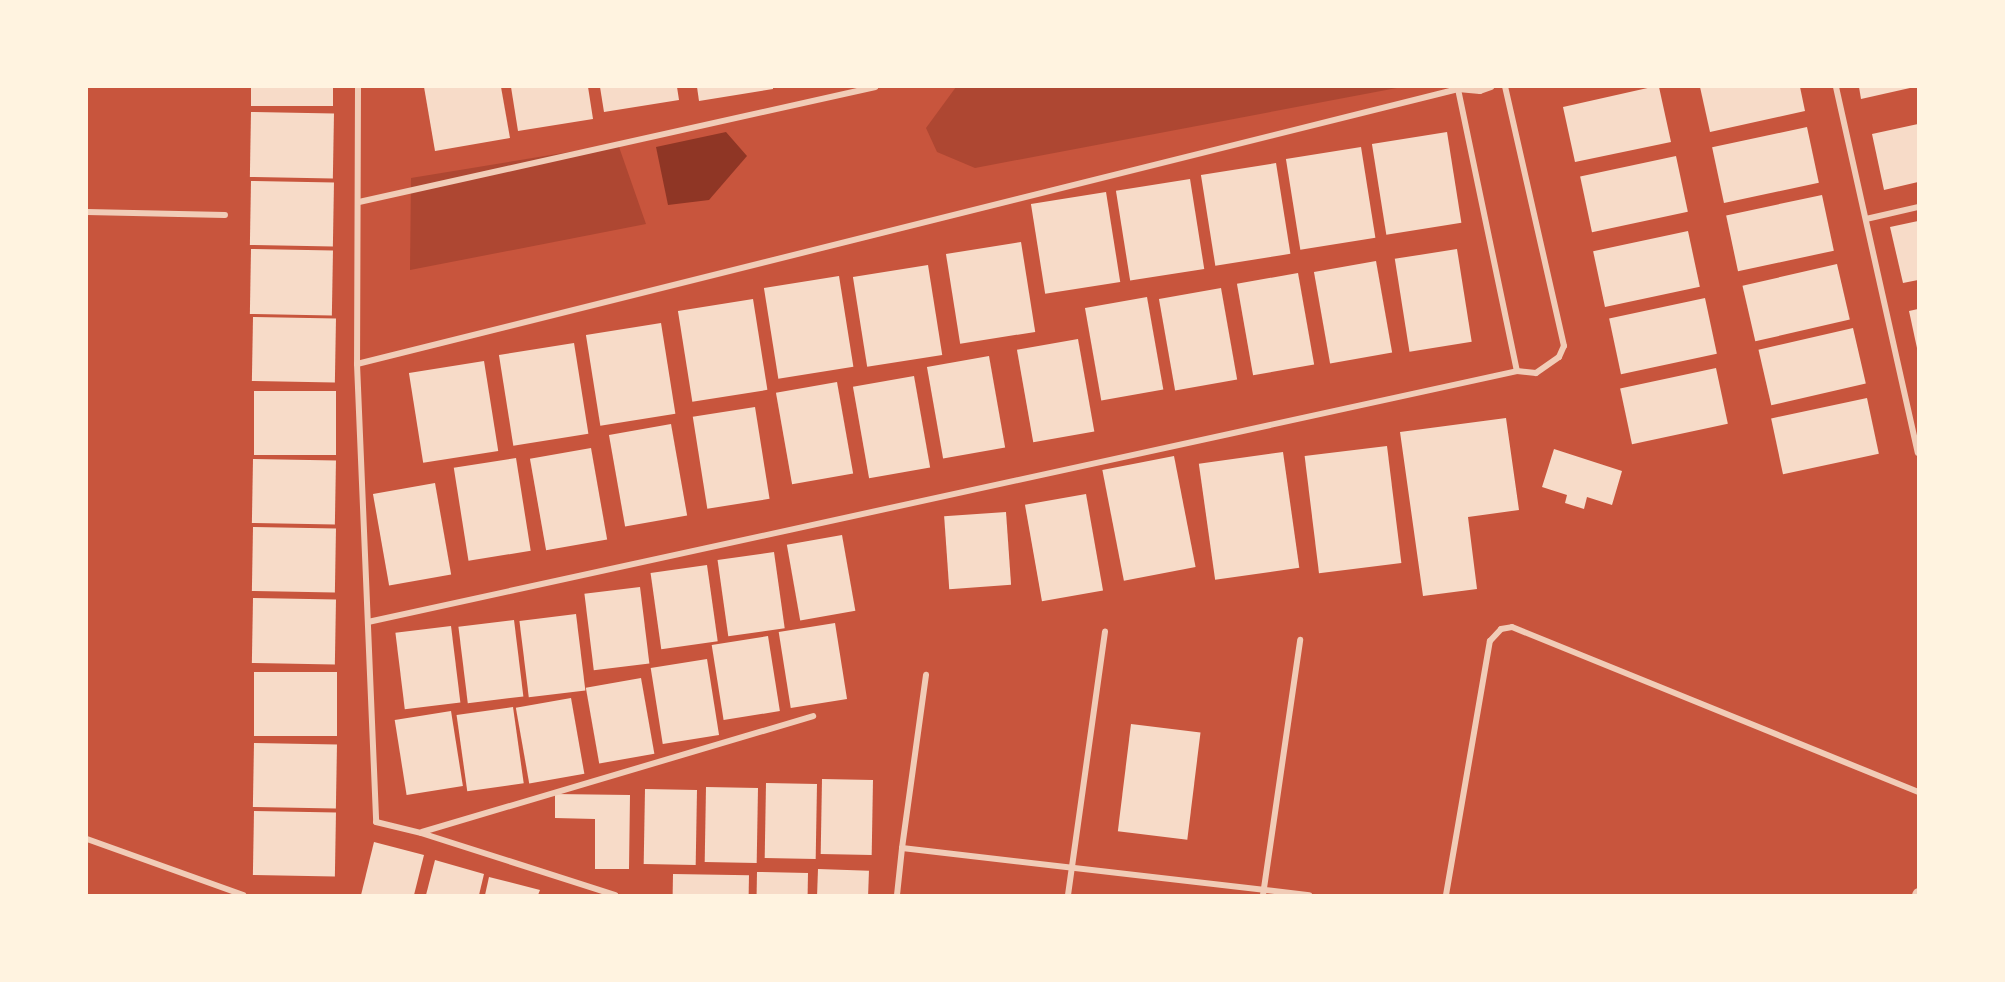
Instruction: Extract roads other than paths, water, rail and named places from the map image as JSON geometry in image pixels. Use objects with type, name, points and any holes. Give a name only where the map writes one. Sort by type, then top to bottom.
[{"type":"street","points":[[358,87],[357,364],[376,822],[421,833],[615,895]]},
{"type":"street","points":[[359,202],[875,87]]},
{"type":"street","points":[[357,364],[1455,88],[1480,91],[1491,87]]},
{"type":"street","points":[[368,622],[1517,371],[1536,373],[1558,357],[1564,346],[1505,87]]},
{"type":"street","points":[[1836,87],[1918,453]]},
{"type":"street","points":[[1455,88],[1517,371]]},
{"type":"street","points":[[1866,219],[1918,207]]},
{"type":"street","points":[[87,213],[225,215]]},
{"type":"street","points":[[1446,895],[1490,641],[1501,629],[1512,627],[1918,792]]},
{"type":"street","points":[[1068,895],[1105,632]]},
{"type":"street","points":[[1263,892],[1300,640]]},
{"type":"street","points":[[897,895],[926,675]]},
{"type":"street","points":[[421,833],[813,716]]},
{"type":"street","points":[[87,839],[243,895]]},
{"type":"street","points":[[903,848],[1263,892],[1309,895]]}]
